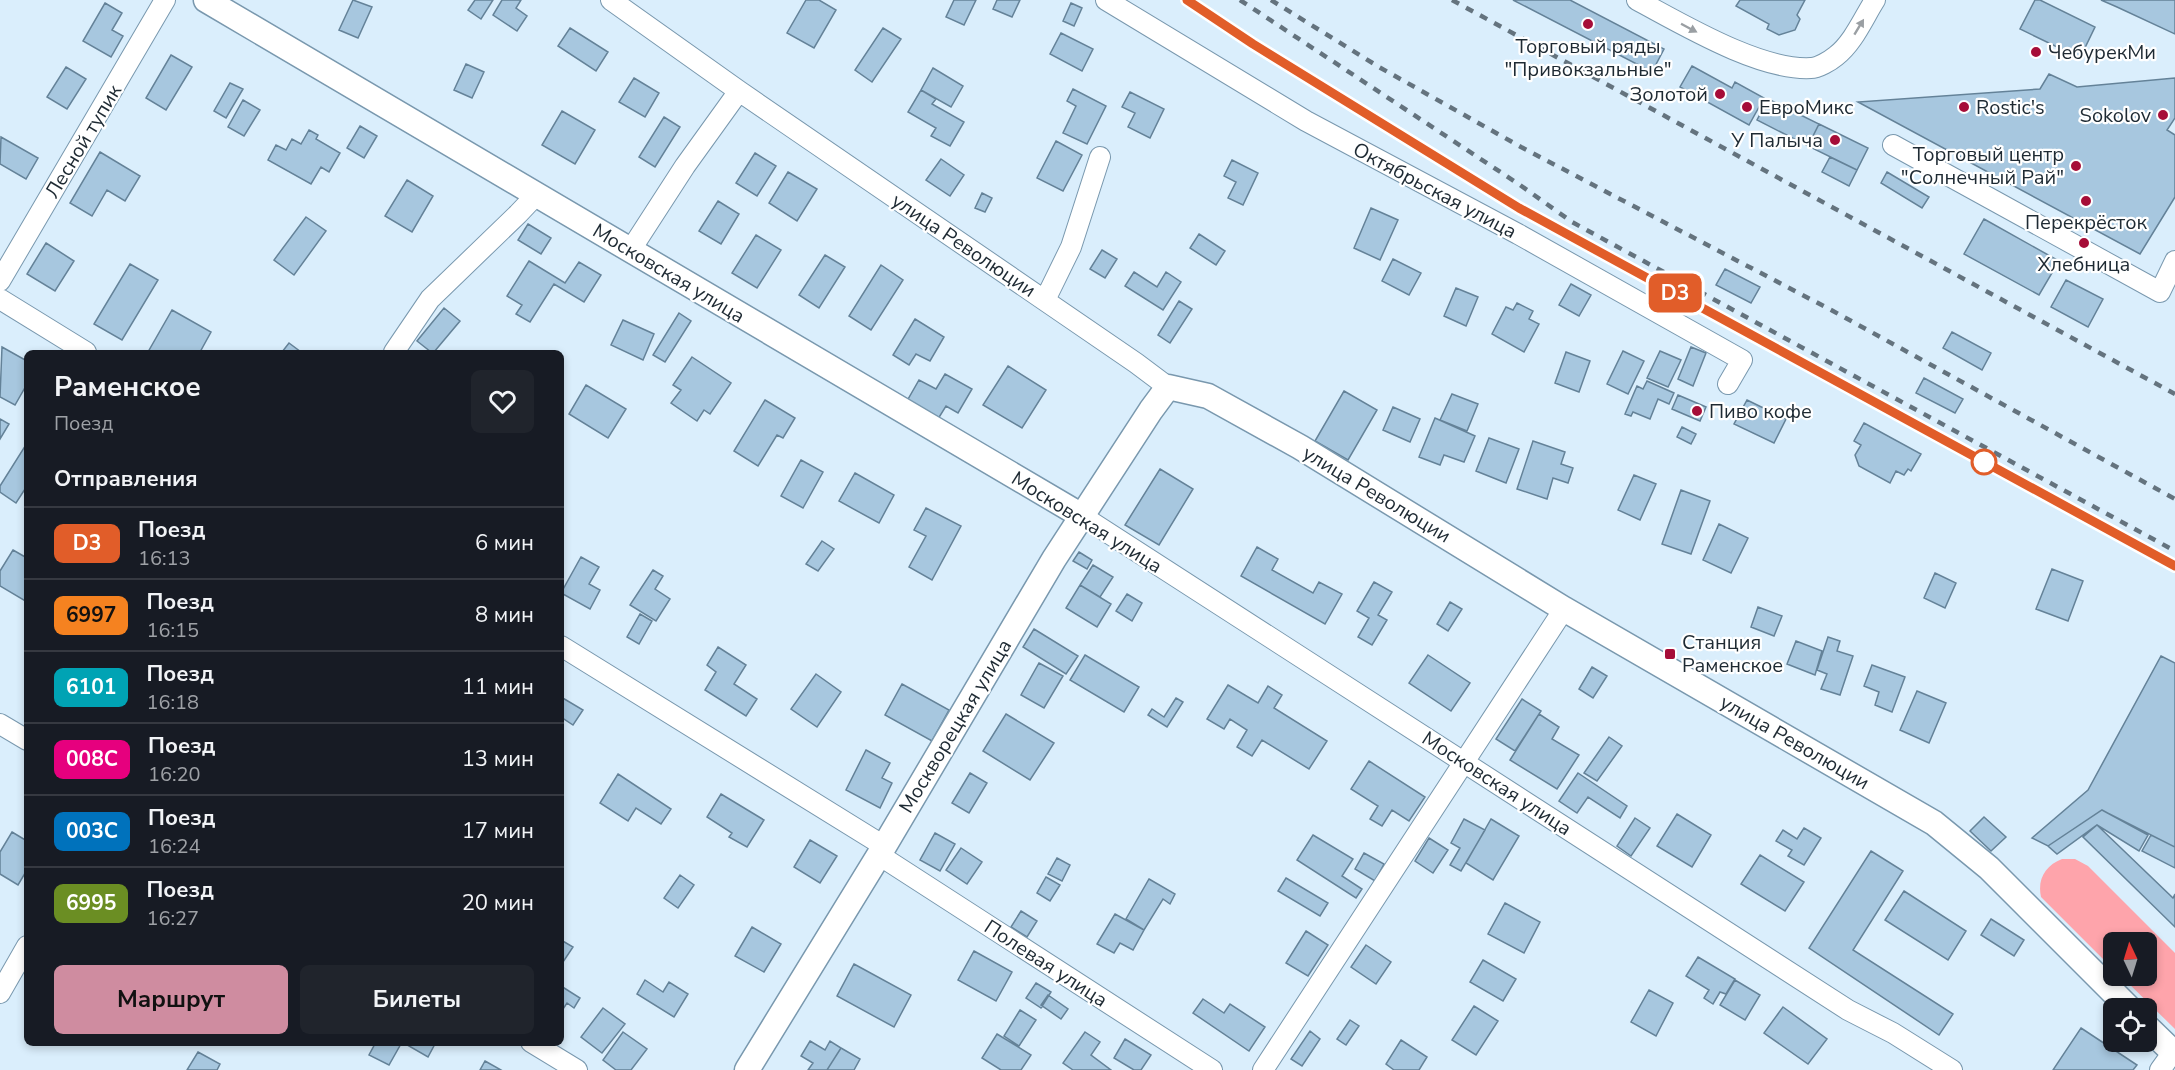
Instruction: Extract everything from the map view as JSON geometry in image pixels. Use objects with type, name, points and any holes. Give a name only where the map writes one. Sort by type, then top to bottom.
[{"type":"street","name":"Лесной тупик","points":[[0,281],[165,0]]},
{"type":"street","name":"Московская улица","points":[[206,0],[1082,516],[1848,1010],[1893,1033],[1952,1070]]},
{"type":"street","name":"улица Революции","points":[[611,0],[1168,387],[1208,396],[1300,447],[1564,609],[1934,823],[1989,868],[2119,998]]},
{"type":"street","name":"Октябрьская улица","points":[[1106,0],[1306,122],[1518,234],[1742,360],[1728,384]]},
{"type":"street","points":[[1637,0],[1712,40],[1777,64],[1813,68],[1835,57],[1849,43],[1875,0]]},
{"type":"street","points":[[630,251],[685,166],[739,91]]},
{"type":"street","points":[[1893,145],[2160,292],[2175,261]]},
{"type":"street","points":[[1045,300],[1071,247],[1100,158]]},
{"type":"street","points":[[395,350],[430,299],[537,194]]},
{"type":"street","points":[[0,299],[83,350]]},
{"type":"street","name":"Москворецкая улица","points":[[747,1070],[882,850],[1053,559],[1168,387]]},
{"type":"street","points":[[1263,1070],[1564,609]]},
{"type":"street","name":"Полевая улица","points":[[564,648],[882,850],[1212,1070]]},
{"type":"street","points":[[0,724],[24,738]]},
{"type":"street","points":[[0,993],[24,951]]},
{"type":"street","points":[[2157,1042],[2169,1059]]},
{"type":"street","points":[[538,1046],[577,1070]]},
{"type":"shaded area","points":[[2062,859],[2075,859],[2088,866],[2154,932],[2103,932],[2103,959],[2041,897],[2040,884],[2044,874]]},
{"type":"shaded area","points":[[2157,935],[2175,953],[2175,1029],[2157,1011],[2157,998],[2143,998],[2131,986],[2157,986]]},
{"type":"building","points":[[353,0],[372,7],[358,38],[339,30]]},
{"type":"building","points":[[475,0],[493,0],[481,19],[468,10]]},
{"type":"building","points":[[502,0],[521,0],[516,8],[527,16],[517,31],[493,15]]},
{"type":"building","points":[[806,0],[819,0],[836,10],[814,48],[787,33]]},
{"type":"building","points":[[954,0],[976,0],[964,25],[946,17]]},
{"type":"building","points":[[997,0],[1020,0],[1012,17],[993,9]]},
{"type":"building","name":"Торговый ряды \"Привокзальные\"","points":[[1513,0],[1570,0],[1664,49],[1652,72]]},
{"type":"building","points":[[1740,0],[1805,0],[1797,15],[1800,19],[1795,30],[1779,35],[1767,29],[1769,24],[1736,6]]},
{"type":"building","points":[[2035,0],[2040,0],[2095,27],[2080,58],[2020,29]]},
{"type":"building","points":[[2101,0],[2175,0],[2175,34],[2117,7]]},
{"type":"building","points":[[105,3],[122,13],[112,30],[123,36],[111,57],[83,41]]},
{"type":"building","points":[[1071,3],[1082,8],[1074,26],[1063,21]]},
{"type":"building","points":[[570,28],[608,52],[596,71],[558,46]]},
{"type":"building","points":[[883,28],[901,39],[872,82],[855,70]]},
{"type":"building","points":[[1061,33],[1093,49],[1082,71],[1050,54]]},
{"type":"building","points":[[171,55],[192,67],[166,110],[146,98]]},
{"type":"building","points":[[466,64],[484,72],[472,98],[454,90]]},
{"type":"building","points":[[1692,66],[1732,88],[1735,82],[1764,98],[1749,125],[1680,87]]},
{"type":"building","points":[[66,67],[86,79],[67,109],[47,97]]},
{"type":"building","points":[[933,68],[963,86],[951,107],[921,90]]},
{"type":"building","name":"Торговый центр \"Солнечный Рай\"","points":[[2049,74],[2077,87],[2175,78],[2175,118],[2167,130],[2175,135],[2175,197],[2140,254],[1858,102],[2040,89]]},
{"type":"building","points":[[634,78],[659,93],[645,117],[619,102]]},
{"type":"building","points":[[230,83],[243,89],[226,118],[214,111]]},
{"type":"building","points":[[1073,89],[1106,106],[1087,144],[1063,133],[1076,106],[1067,101]]},
{"type":"building","points":[[921,90],[936,99],[932,104],[964,122],[950,146],[931,136],[936,128],[908,112]]},
{"type":"building","points":[[1130,92],[1164,109],[1150,138],[1128,127],[1135,113],[1122,107]]},
{"type":"building","points":[[1768,99],[1819,124],[1808,146],[1757,120]]},
{"type":"building","points":[[243,100],[260,110],[244,136],[228,127]]},
{"type":"building","points":[[562,111],[595,130],[575,164],[542,145]]},
{"type":"building","points":[[664,117],[680,127],[655,167],[639,157]]},
{"type":"building","points":[[1819,124],[1868,148],[1857,170],[1808,146]]},
{"type":"building","points":[[360,126],[377,136],[364,158],[347,148]]},
{"type":"building","points":[[309,130],[318,135],[316,139],[340,153],[329,172],[321,167],[311,184],[268,160],[276,145],[286,150],[292,139],[301,144]]},
{"type":"building","points":[[1,137],[38,158],[26,179],[0,164]]},
{"type":"building","points":[[1056,141],[1082,155],[1063,191],[1037,178]]},
{"type":"building","points":[[100,152],[140,176],[125,201],[107,190],[92,216],[70,203]]},
{"type":"building","points":[[755,153],[776,166],[757,196],[736,183]]},
{"type":"building","points":[[1830,157],[1857,170],[1849,186],[1822,172]]},
{"type":"building","points":[[941,159],[964,175],[950,196],[926,180]]},
{"type":"building","points":[[1232,160],[1258,173],[1243,205],[1228,198],[1236,182],[1224,176]]},
{"type":"building","points":[[788,172],[817,189],[797,221],[769,203]]},
{"type":"building","points":[[1887,172],[1929,197],[1922,208],[1881,183]]},
{"type":"building","points":[[407,180],[433,196],[412,232],[385,216]]},
{"type":"building","points":[[982,193],[992,198],[985,212],[975,208]]},
{"type":"building","points":[[718,201],[739,214],[721,244],[699,231]]},
{"type":"building","points":[[1371,208],[1398,220],[1380,260],[1354,248]]},
{"type":"building","points":[[306,217],[326,231],[294,275],[274,260]]},
{"type":"building","points":[[1984,219],[2059,261],[2039,295],[1964,254]]},
{"type":"building","points":[[528,224],[551,238],[541,254],[518,240]]},
{"type":"building","points":[[1199,234],[1225,251],[1216,265],[1190,248]]},
{"type":"building","points":[[756,235],[781,250],[757,288],[732,273]]},
{"type":"building","points":[[46,243],[74,261],[55,291],[27,274]]},
{"type":"building","points":[[1102,250],[1117,259],[1105,278],[1090,269]]},
{"type":"building","points":[[825,255],[845,267],[819,308],[799,295]]},
{"type":"building","points":[[1393,259],[1421,273],[1409,295],[1382,281]]},
{"type":"building","points":[[529,261],[565,283],[579,262],[601,275],[584,302],[554,284],[530,322],[516,314],[522,305],[507,296]]},
{"type":"building","points":[[130,264],[158,280],[122,340],[94,324]]},
{"type":"building","points":[[881,265],[903,280],[871,330],[849,316]]},
{"type":"building","points":[[1725,269],[1760,287],[1751,303],[1716,285]]},
{"type":"building","points":[[1134,272],[1157,287],[1166,272],[1181,282],[1163,310],[1125,286]]},
{"type":"building","points":[[2066,280],[2103,299],[2088,327],[2051,307]]},
{"type":"building","points":[[1571,284],[1591,295],[1579,316],[1559,305]]},
{"type":"building","points":[[1456,288],[1478,297],[1466,326],[1444,316]]},
{"type":"building","points":[[1179,301],[1192,309],[1170,343],[1158,335]]},
{"type":"building","points":[[1517,303],[1533,311],[1529,319],[1539,324],[1524,352],[1492,334],[1506,307],[1513,310]]},
{"type":"building","points":[[444,308],[460,321],[436,350],[428,350],[417,341]]},
{"type":"building","points":[[172,310],[211,332],[201,350],[149,350]]},
{"type":"building","points":[[679,313],[691,321],[665,362],[653,355]]},
{"type":"building","points":[[915,319],[944,337],[930,361],[916,354],[909,365],[893,355]]},
{"type":"building","points":[[623,320],[654,334],[643,360],[611,345]]},
{"type":"building","points":[[1952,332],[1991,353],[1982,370],[1943,348]]},
{"type":"building","points":[[289,343],[298,350],[284,350]]},
{"type":"building","points":[[2,347],[24,359],[24,389],[15,405],[0,397]]},
{"type":"building","points":[[1691,347],[1706,353],[1693,386],[1678,379]]},
{"type":"building","points":[[1623,351],[1644,361],[1628,394],[1607,384]]},
{"type":"building","points":[[1660,351],[1681,360],[1668,387],[1647,378]]},
{"type":"building","points":[[1566,352],[1590,361],[1579,392],[1555,383]]},
{"type":"building","points":[[692,357],[731,383],[710,414],[704,410],[697,421],[671,403],[681,390],[673,385]]},
{"type":"building","points":[[1008,366],[1046,390],[1022,428],[983,405]]},
{"type":"building","points":[[945,374],[972,389],[958,413],[946,406],[938,419],[907,401],[919,380],[936,389]]},
{"type":"building","points":[[1924,378],[1963,399],[1955,413],[1916,393]]},
{"type":"building","points":[[1647,381],[1674,393],[1669,404],[1658,399],[1650,419],[1633,412],[1631,416],[1625,414],[1637,386],[1643,389]]},
{"type":"building","points":[[586,385],[626,409],[608,438],[569,414]]},
{"type":"building","points":[[1344,391],[1377,410],[1348,460],[1315,441]]},
{"type":"building","points":[[1452,394],[1478,404],[1467,431],[1440,420]]},
{"type":"building","points":[[1678,395],[1706,407],[1700,421],[1672,409]]},
{"type":"building","points":[[765,400],[795,418],[783,438],[777,435],[758,466],[734,451]]},
{"type":"building","points":[[1747,400],[1786,419],[1774,443],[1734,424]]},
{"type":"building","points":[[1393,407],[1420,419],[1410,442],[1383,430]]},
{"type":"building","points":[[1435,418],[1475,436],[1464,462],[1444,455],[1440,465],[1419,457]]},
{"type":"building","points":[[0,419],[9,424],[0,439]]},
{"type":"building","points":[[1864,423],[1921,454],[1911,471],[1908,469],[1904,475],[1896,471],[1890,483],[1859,466],[1855,455],[1861,445],[1854,441]]},
{"type":"building","points":[[1682,427],[1696,434],[1691,444],[1677,437]]},
{"type":"building","points":[[1489,438],[1519,449],[1506,483],[1476,471]]},
{"type":"building","points":[[1533,441],[1565,452],[1561,464],[1573,468],[1568,483],[1553,478],[1547,499],[1517,489]]},
{"type":"building","points":[[24,448],[24,491],[16,503],[0,492],[0,486]]},
{"type":"building","points":[[801,460],[823,472],[803,508],[781,496]]},
{"type":"building","points":[[1160,469],[1193,489],[1159,545],[1125,525]]},
{"type":"building","points":[[855,473],[894,495],[879,523],[839,501]]},
{"type":"building","points":[[1634,475],[1656,484],[1640,520],[1618,510]]},
{"type":"building","points":[[1681,490],[1710,501],[1691,554],[1662,544]]},
{"type":"building","points":[[926,508],[961,526],[932,580],[909,567],[926,536],[914,530]]},
{"type":"building","points":[[1719,524],[1748,538],[1731,573],[1703,560]]},
{"type":"building","points":[[822,541],[834,549],[818,571],[806,564]]},
{"type":"building","points":[[1257,547],[1278,559],[1272,570],[1313,593],[1319,582],[1342,594],[1325,624],[1241,576]]},
{"type":"building","points":[[13,550],[24,556],[24,600],[0,586],[0,571]]},
{"type":"building","points":[[1079,552],[1092,560],[1087,569],[1073,561]]},
{"type":"building","points":[[581,557],[599,567],[589,584],[600,590],[590,609],[564,595],[564,588]]},
{"type":"building","points":[[1093,565],[1113,577],[1100,597],[1080,585]]},
{"type":"building","points":[[2052,569],[2083,581],[2068,621],[2036,609]]},
{"type":"building","points":[[653,570],[663,576],[655,589],[670,599],[656,621],[630,605]]},
{"type":"building","points":[[1935,573],[1956,583],[1945,608],[1924,598]]},
{"type":"building","points":[[1374,582],[1392,592],[1378,615],[1387,620],[1372,645],[1358,637],[1369,618],[1357,611]]},
{"type":"building","points":[[1080,585],[1111,604],[1097,627],[1066,608]]},
{"type":"building","points":[[1127,594],[1142,603],[1132,621],[1116,611]]},
{"type":"building","points":[[1450,602],[1462,609],[1448,631],[1437,624]]},
{"type":"building","points":[[1758,607],[1782,616],[1774,636],[1751,627]]},
{"type":"building","points":[[640,614],[652,621],[639,644],[627,637]]},
{"type":"building","points":[[1034,629],[1078,656],[1066,674],[1023,647]]},
{"type":"building","points":[[1828,637],[1840,641],[1837,651],[1853,656],[1840,695],[1821,689],[1827,674],[1817,670]]},
{"type":"building","points":[[1796,641],[1822,651],[1815,675],[1787,664]]},
{"type":"building","points":[[718,647],[746,665],[734,684],[757,699],[746,716],[705,690],[716,672],[707,665]]},
{"type":"building","points":[[1085,655],[1139,687],[1124,712],[1070,680]]},
{"type":"building","points":[[1428,655],[1470,683],[1451,711],[1409,683]]},
{"type":"building","points":[[2161,656],[2175,663],[2175,847],[2102,810],[2048,846],[2032,838],[2088,790]]},
{"type":"building","points":[[1039,663],[1063,676],[1044,708],[1021,695]]},
{"type":"building","points":[[1872,665],[1905,677],[1892,712],[1875,705],[1879,692],[1864,686]]},
{"type":"building","points":[[1592,667],[1607,676],[1593,698],[1579,689]]},
{"type":"building","points":[[816,674],[841,692],[817,727],[791,709]]},
{"type":"building","points":[[902,684],[949,710],[932,741],[885,715]]},
{"type":"building","points":[[1228,685],[1258,703],[1268,686],[1282,695],[1274,708],[1327,741],[1309,769],[1262,740],[1252,756],[1237,747],[1247,730],[1230,719],[1224,729],[1207,719]]},
{"type":"building","points":[[1917,691],[1946,703],[1929,743],[1900,730]]},
{"type":"building","points":[[1176,698],[1183,702],[1167,727],[1148,715],[1152,709],[1164,717]]},
{"type":"building","points":[[564,699],[583,710],[573,725],[564,719]]},
{"type":"building","points":[[1522,699],[1541,711],[1515,751],[1496,739]]},
{"type":"building","points":[[1006,714],[1054,743],[1030,780],[983,751]]},
{"type":"building","points":[[1539,714],[1559,727],[1552,739],[1579,755],[1557,789],[1510,760]]},
{"type":"building","points":[[1609,737],[1622,746],[1597,781],[1584,773]]},
{"type":"building","points":[[866,750],[890,763],[882,778],[892,783],[880,808],[846,790]]},
{"type":"building","points":[[1369,761],[1425,797],[1409,821],[1392,810],[1382,826],[1370,819],[1378,806],[1351,789]]},
{"type":"building","points":[[970,773],[987,783],[969,813],[952,803]]},
{"type":"building","points":[[1578,773],[1627,806],[1620,818],[1588,797],[1577,813],[1559,801]]},
{"type":"building","points":[[618,774],[671,809],[661,824],[636,808],[628,821],[600,803]]},
{"type":"building","points":[[721,794],[764,820],[747,847],[729,837],[732,833],[707,817]]},
{"type":"building","points":[[2102,810],[2148,835],[2139,851],[2097,825],[2057,854],[2048,846]]},
{"type":"building","points":[[1677,814],[1711,835],[1692,867],[1657,846]]},
{"type":"building","points":[[1984,817],[2006,837],[1991,851],[1970,831]]},
{"type":"building","points":[[1635,818],[1650,828],[1631,856],[1617,846]]},
{"type":"building","points":[[1464,819],[1485,830],[1461,871],[1450,865],[1460,848],[1451,843]]},
{"type":"building","points":[[1491,819],[1519,836],[1493,880],[1466,863]]},
{"type":"building","points":[[2097,825],[2173,898],[2175,894],[2175,927],[2083,837]]},
{"type":"building","points":[[1804,828],[1821,838],[1804,865],[1788,856],[1792,850],[1776,841],[1783,830],[1797,839]]},
{"type":"building","points":[[12,832],[24,839],[24,875],[18,885],[0,874],[0,852]]},
{"type":"building","points":[[935,833],[955,844],[940,871],[920,860]]},
{"type":"building","points":[[1313,835],[1353,859],[1342,876],[1362,889],[1356,898],[1297,860]]},
{"type":"building","points":[[2151,835],[2175,847],[2175,868],[2142,851]]},
{"type":"building","points":[[1429,838],[1448,850],[1433,873],[1415,861]]},
{"type":"building","points":[[810,840],[837,856],[820,883],[794,867]]},
{"type":"building","points":[[961,848],[982,862],[967,884],[946,870]]},
{"type":"building","points":[[1871,851],[1903,871],[1853,950],[1953,1014],[1939,1035],[1809,948]]},
{"type":"building","points":[[1364,853],[1384,864],[1375,881],[1355,869]]},
{"type":"building","points":[[1760,855],[1804,882],[1785,911],[1741,884]]},
{"type":"building","points":[[1057,858],[1070,865],[1062,881],[1048,874]]},
{"type":"building","points":[[680,875],[694,885],[678,908],[664,898]]},
{"type":"building","points":[[1046,877],[1060,885],[1050,901],[1037,893]]},
{"type":"building","points":[[1286,878],[1328,903],[1320,916],[1278,891]]},
{"type":"building","points":[[1149,879],[1175,894],[1170,904],[1163,899],[1144,930],[1126,919]]},
{"type":"building","points":[[1904,891],[1966,931],[1948,960],[1885,920]]},
{"type":"building","points":[[1505,903],[1540,922],[1524,953],[1488,934]]},
{"type":"building","points":[[1021,911],[1037,921],[1027,937],[1011,927]]},
{"type":"building","points":[[1115,914],[1144,930],[1133,950],[1120,943],[1114,953],[1097,944]]},
{"type":"building","points":[[1991,919],[2024,940],[2014,956],[1981,935]]},
{"type":"building","points":[[752,927],[781,944],[764,972],[735,956]]},
{"type":"building","points":[[1306,931],[1328,945],[1308,976],[1286,963]]},
{"type":"building","points":[[564,942],[573,947],[564,960]]},
{"type":"building","points":[[1366,945],[1391,962],[1376,984],[1351,967]]},
{"type":"building","points":[[974,951],[1012,972],[996,1001],[958,980]]},
{"type":"building","points":[[1698,957],[1735,979],[1726,994],[1720,992],[1713,1004],[1704,998],[1709,990],[1686,976]]},
{"type":"building","points":[[1483,960],[1516,979],[1503,1001],[1470,982]]},
{"type":"building","points":[[854,964],[911,995],[894,1027],[837,996]]},
{"type":"building","points":[[645,980],[663,992],[669,982],[688,994],[674,1017],[637,994]]},
{"type":"building","points":[[1735,980],[1760,995],[1745,1020],[1720,1005]]},
{"type":"building","points":[[1036,983],[1051,992],[1041,1008],[1026,998]]},
{"type":"building","points":[[564,988],[580,998],[574,1008],[567,1003],[564,1008]]},
{"type":"building","points":[[1649,990],[1673,1003],[1656,1036],[1631,1022]]},
{"type":"building","points":[[1048,995],[1068,1009],[1061,1019],[1041,1005]]},
{"type":"building","points":[[1203,999],[1224,1013],[1230,1004],[1265,1027],[1249,1051],[1193,1013]]},
{"type":"building","points":[[1474,1006],[1498,1021],[1476,1055],[1452,1040]]},
{"type":"building","points":[[1783,1007],[1827,1039],[1808,1064],[1764,1033]]},
{"type":"building","points":[[603,1008],[625,1024],[602,1053],[581,1037]]},
{"type":"building","points":[[1020,1010],[1036,1020],[1019,1046],[1004,1036]]},
{"type":"building","points":[[1350,1020],[1359,1026],[1346,1045],[1337,1039]]},
{"type":"building","points":[[2081,1028],[2103,1043],[2103,1052],[2117,1052],[2137,1065],[2133,1070],[2053,1070]]},
{"type":"building","points":[[1310,1031],[1320,1039],[1302,1066],[1291,1059]]},
{"type":"building","points":[[623,1032],[647,1049],[631,1070],[616,1070],[603,1060]]},
{"type":"building","points":[[1085,1032],[1100,1042],[1091,1055],[1111,1070],[1073,1070],[1063,1063]]},
{"type":"building","points":[[997,1034],[1031,1055],[1021,1070],[1001,1070],[982,1058]]},
{"type":"building","points":[[1125,1039],[1151,1055],[1141,1070],[1134,1070],[1114,1058]]},
{"type":"building","points":[[1401,1040],[1427,1057],[1419,1070],[1394,1070],[1386,1064]]},
{"type":"building","points":[[810,1041],[825,1050],[830,1041],[841,1048],[827,1070],[808,1070],[813,1063],[801,1056]]},
{"type":"building","points":[[374,1046],[400,1046],[389,1065],[369,1055]]},
{"type":"building","points":[[409,1046],[434,1046],[428,1057]]},
{"type":"building","points":[[841,1048],[860,1059],[854,1070],[827,1070]]},
{"type":"building","points":[[198,1052],[220,1064],[217,1070],[187,1070]]},
{"type":"building","points":[[485,1061],[501,1070],[480,1070]]},
{"type":"railway","points":[[1188,0],[1253,44],[1519,208],[2175,566]]},
{"type":"railway","points":[[1240,0],[1520,185],[1572,222],[2175,551]]},
{"type":"railway","points":[[1271,0],[1379,67],[1521,147],[1833,311],[2175,499]]},
{"type":"railway","points":[[1452,0],[2175,394]]},
{"type":"train","name":"D3","points":[[1187,0],[1253,44],[1519,208],[2175,566]]},
{"type":"place","name":"Торговый ряды \"Привокзальные\"","points":[[1588,24]]},
{"type":"place","name":"ЧебурекМи","points":[[2036,52]]},
{"type":"place","name":"Золотой","points":[[1720,94]]},
{"type":"place","name":"ЕвроМикс","points":[[1747,107]]},
{"type":"place","name":"Rostic's","points":[[1964,107]]},
{"type":"place","name":"Sokolov","points":[[2163,115]]},
{"type":"place","name":"У Палыча","points":[[1835,140]]},
{"type":"place","name":"Торговый центр \"Солнечный Рай\"","points":[[2076,166]]},
{"type":"place","name":"Перекрёсток","points":[[2086,201]]},
{"type":"place","name":"Хлебница","points":[[2084,243]]},
{"type":"place","name":"Пиво кофе","points":[[1697,411]]},
{"type":"place","name":"Станция Раменское","points":[[1670,654]]}]
